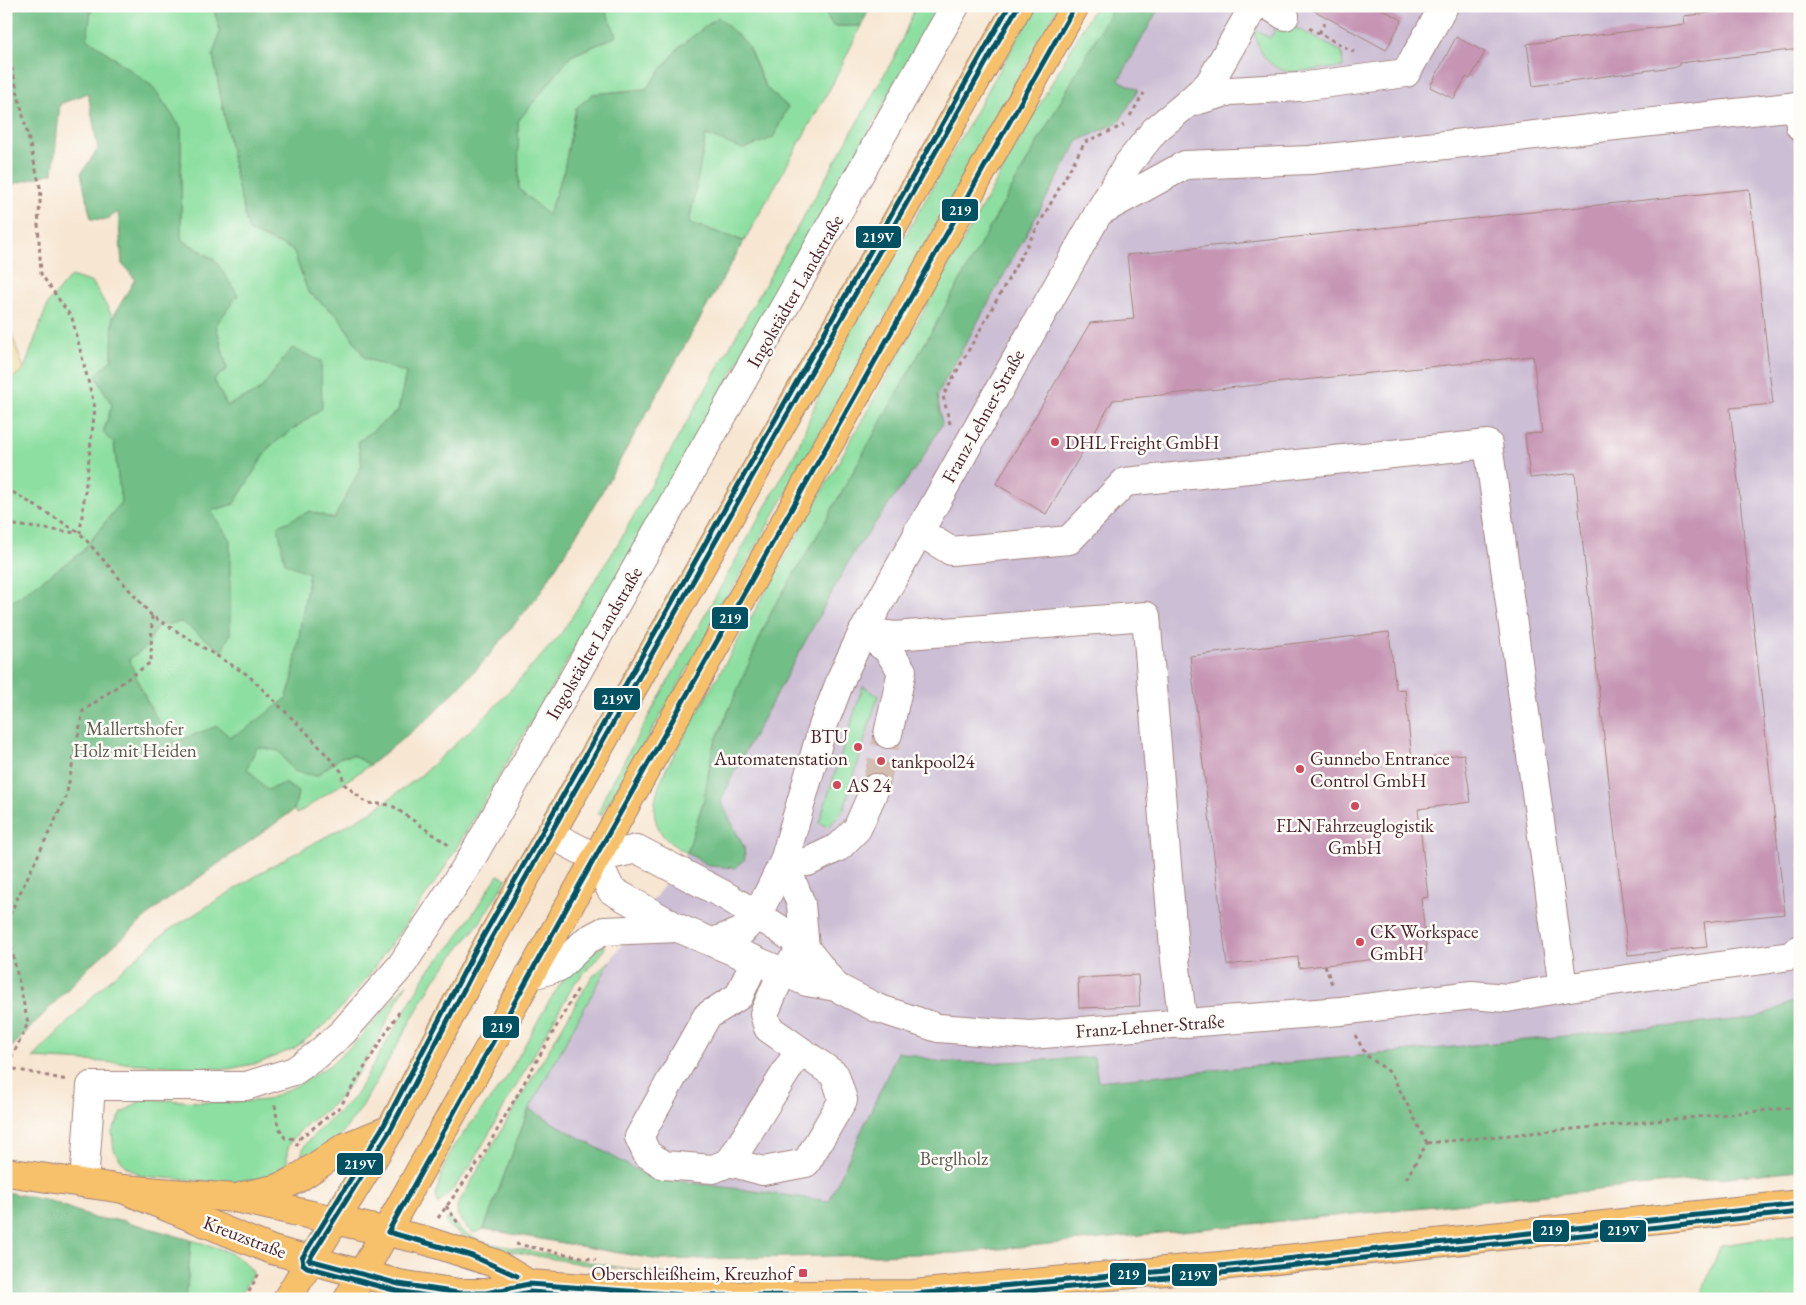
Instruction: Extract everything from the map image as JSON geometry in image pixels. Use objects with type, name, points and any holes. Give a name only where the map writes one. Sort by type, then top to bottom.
[{"type":"main road","points":[[287,1299],[309,1260],[391,1129],[483,953],[1018,6]]},
{"type":"main road","points":[[348,1299],[388,1232],[529,976],[1075,6]]},
{"type":"main road","points":[[6,1172],[123,1189],[234,1198],[279,1188],[298,1179],[345,1147],[391,1129]]},
{"type":"main road","name":"Kreuzstraße","points":[[123,1189],[253,1243],[309,1260],[450,1296],[486,1294],[529,1284],[698,1297],[913,1294],[1220,1266],[1800,1204]]},
{"type":"main road","name":"Kreuzstraße","points":[[234,1198],[424,1240],[494,1263],[529,1284]]},
{"type":"street","name":"Ingolstädter Landstraße","points":[[92,1086],[246,1086],[294,1071],[317,1055],[343,1032],[401,966],[470,861],[955,6]]},
{"type":"street","points":[[1188,103],[1209,84],[1254,6]]},
{"type":"street","name":"Franz-Lehner-Straße","points":[[713,942],[740,932],[758,914],[784,861],[823,726],[843,674],[863,632],[918,530],[1128,164],[1156,130],[1188,103],[1230,91],[1300,86],[1406,73],[1444,6]]},
{"type":"street","points":[[1099,212],[1185,165],[1310,160],[1797,106],[1800,126]]},
{"type":"street","points":[[918,530],[951,551],[1069,540],[1125,482],[1488,444],[1563,988]]},
{"type":"street","points":[[863,632],[895,636],[1146,616],[1175,960],[1183,1024]]},
{"type":"street","points":[[863,632],[887,649],[902,671],[888,734]]},
{"type":"street","points":[[755,960],[739,996],[706,1016],[639,1137],[647,1154],[664,1165],[713,1169],[730,1162],[763,1170],[806,1163],[843,1100],[835,1075],[798,1051],[768,1028],[764,1014],[782,972],[805,948],[801,904],[784,861],[808,862],[840,848],[857,829],[875,788]]},
{"type":"street","points":[[550,834],[596,858]]},
{"type":"street","name":"Franz-Lehner-Straße","points":[[836,987],[805,948],[758,914],[638,849],[596,858],[611,890],[678,928],[782,972],[808,982],[836,987],[877,1008],[938,1028],[1030,1035],[1341,1011],[1472,995],[1507,998],[1563,988],[1790,956],[1800,949]]},
{"type":"street","points":[[529,976],[559,967],[587,940],[604,931],[678,928]]},
{"type":"street","points":[[730,1162],[798,1051]]},
{"type":"street","points":[[84,1184],[92,1086]]},
{"type":"path","points":[[1277,11],[1362,56]]},
{"type":"path","points":[[1319,33],[1325,22]]},
{"type":"path","points":[[6,44],[41,191],[38,224],[42,274],[72,318],[95,408],[80,533]]},
{"type":"path","points":[[959,458],[943,396],[1085,142],[1124,125],[1144,93]]},
{"type":"path","points":[[6,488],[80,533],[152,616],[248,676],[307,733],[342,771],[344,784],[366,803],[391,806],[430,830],[470,861]]},
{"type":"path","points":[[6,524],[80,533]]},
{"type":"path","points":[[92,1086],[14,1069],[6,1069],[28,1024],[6,923],[66,797],[83,711],[151,662],[152,616]]},
{"type":"path","points":[[424,1240],[480,1160],[581,984]]},
{"type":"path","points":[[1341,1011],[1363,1051],[1370,1059],[1391,1073],[1427,1142]]},
{"type":"path","points":[[273,1079],[278,1126],[285,1138],[300,1140]]},
{"type":"path","points":[[1427,1142],[1800,1107]]},
{"type":"path","points":[[1406,1179],[1427,1142]]},
{"type":"path","points":[[446,1206],[460,1226]]},
{"type":"path","points":[[512,1244],[605,1262]]},
{"type":"shaded area","points":[[1160,6],[1800,6],[1800,999],[1755,1018],[1097,1081],[1094,1058],[987,1063],[942,1062],[898,1052],[829,1201],[649,1177],[529,1109],[610,961],[687,853],[709,866],[744,847],[721,802],[734,772],[854,552],[920,462],[942,424],[937,396],[1078,140],[1119,122],[1138,90],[1119,80]]},
{"type":"green space","name":"Mallertshofer Holz mit Heiden","points":[[6,6],[92,6],[87,38],[153,87],[181,128],[181,239],[215,260],[238,295],[216,325],[227,369],[214,380],[227,406],[260,390],[292,348],[321,361],[322,408],[269,447],[234,504],[211,511],[230,540],[230,634],[222,651],[182,622],[157,626],[146,648],[129,659],[154,713],[175,742],[217,726],[230,737],[246,729],[286,699],[292,681],[309,573],[285,563],[278,526],[310,511],[334,519],[362,465],[358,442],[398,411],[406,373],[365,358],[339,317],[308,292],[293,250],[249,231],[237,183],[213,55],[220,31],[213,6],[603,6],[617,36],[571,56],[518,121],[519,189],[548,215],[564,170],[576,108],[593,94],[646,89],[680,46],[718,17],[747,44],[766,88],[788,107],[773,138],[743,149],[706,135],[689,223],[744,241],[590,513],[539,594],[485,660],[431,716],[370,765],[353,755],[341,757],[316,776],[293,771],[279,751],[257,747],[247,768],[267,790],[285,783],[298,792],[294,810],[159,906],[90,966],[6,1053],[6,606],[82,552],[121,502],[114,443],[103,433],[112,405],[96,376],[112,359],[113,317],[135,279],[122,264],[118,212],[106,220],[91,219],[81,173],[98,149],[88,93],[60,104],[53,173],[10,185],[6,183]]},
{"type":"green space","name":"Mallertshofer Holz mit Heiden","points":[[92,6],[213,6],[220,31],[213,55],[237,183],[249,231],[293,250],[308,292],[339,317],[365,358],[406,373],[398,411],[358,442],[362,465],[309,573],[292,682],[286,699],[316,776],[341,757],[353,755],[370,765],[297,814],[294,810],[298,792],[161,882],[6,1047],[6,382],[24,369],[48,303],[71,276],[93,283],[113,317],[112,359],[96,376],[112,405],[103,433],[114,443],[121,502],[82,552],[74,558],[230,634],[229,594],[210,511],[234,504],[269,447],[322,408],[293,348],[260,390],[227,406],[214,380],[227,369],[216,325],[215,260],[181,239],[181,128],[153,87],[86,37]]},
{"type":"green space","points":[[603,6],[821,6],[833,26],[861,26],[833,83],[744,241],[689,223],[706,135],[788,107],[766,88],[747,44],[680,46],[646,89],[593,94],[576,108],[564,170],[548,215],[519,189],[518,121],[571,56],[617,36]]},
{"type":"green space","points":[[821,6],[871,6],[861,26],[833,26]]},
{"type":"green space","points":[[916,6],[939,6],[626,562],[441,874],[361,986],[327,1023],[295,1048],[259,1063],[228,1069],[33,1058],[102,987],[166,932],[272,866],[371,812],[419,777],[489,713],[561,634],[612,554],[896,54]]},
{"type":"green space","points":[[1036,6],[1059,6],[669,702],[601,815],[598,814],[606,793],[797,450],[827,374],[841,348]]},
{"type":"green space","points":[[1095,6],[1114,6],[812,545],[772,610],[713,747],[704,799],[687,853],[667,840],[656,822],[654,813],[656,795],[667,767]]},
{"type":"green space","points":[[1114,6],[1160,6],[1119,80],[1138,90],[1119,122],[1078,141],[937,395],[942,424],[920,462],[854,552],[734,772],[721,802],[744,847],[745,859],[735,868],[709,866],[687,853],[704,799],[713,747],[772,610],[812,545]]},
{"type":"green space","points":[[1281,20],[1342,52],[1343,67],[1288,72],[1270,63],[1259,48],[1255,34],[1256,30],[1270,38]]},
{"type":"green space","points":[[863,686],[878,696],[844,809],[829,827],[819,823]]},
{"type":"green space","points":[[498,875],[507,879],[480,922],[434,980],[360,1110],[337,1140],[304,1166],[302,1154],[304,1147],[355,1096],[428,971],[454,942]]},
{"type":"green space","points":[[604,945],[604,951],[574,984],[470,1167],[454,1188],[438,1204],[436,1194],[442,1172],[452,1148],[506,1079],[545,1008],[572,966]]},
{"type":"green space","points":[[610,961],[529,1109],[484,1229],[474,1233],[461,1222],[457,1206],[591,978]]},
{"type":"green space","points":[[407,983],[368,1057],[349,1085],[333,1104],[304,1127],[292,1140],[287,1150],[288,1171],[266,1178],[227,1183],[141,1176],[124,1165],[114,1150],[112,1132],[122,1113],[143,1099],[222,1103],[266,1100],[296,1086],[330,1065],[357,1041]]},
{"type":"green space","name":"Berglholz","points":[[1800,999],[1800,1170],[958,1253],[659,1260],[484,1229],[529,1109],[649,1177],[829,1201],[898,1052],[942,1062],[987,1063],[1094,1057],[1098,1081],[1755,1018]]},
{"type":"green space","points":[[6,1192],[54,1202],[96,1219],[121,1220],[191,1240],[186,1299],[6,1299]]},
{"type":"green space","points":[[449,1216],[461,1231],[483,1242],[616,1267],[682,1276],[581,1264],[478,1245],[448,1226],[446,1221]]},
{"type":"green space","points":[[1800,1234],[1800,1299],[1699,1299],[1721,1245]]},
{"type":"green space","points":[[191,1240],[233,1254],[253,1272],[239,1299],[186,1299]]},
{"type":"sand","points":[[6,319],[24,369],[8,382],[6,381]]},
{"type":"building","points":[[1306,6],[1376,6],[1402,20],[1386,50]]},
{"type":"building","points":[[1767,6],[1800,6],[1800,49],[1679,63],[1679,66],[1533,86],[1527,44],[1685,24],[1684,16]]},
{"type":"building","points":[[1456,37],[1485,52],[1470,79],[1466,77],[1454,99],[1430,87]]},
{"type":"building","points":[[1749,189],[1773,404],[1730,408],[1785,914],[1704,922],[1707,947],[1628,955],[1575,473],[1530,478],[1525,434],[1542,433],[1533,356],[1113,400],[1046,514],[996,484],[1090,323],[1134,319],[1127,255]]},
{"type":"building","points":[[1389,632],[1396,690],[1405,689],[1412,760],[1464,754],[1471,802],[1418,809],[1428,897],[1421,898],[1427,953],[1299,968],[1298,957],[1227,965],[1190,656]]},
{"type":"building","points":[[1138,975],[1140,1006],[1079,1008],[1078,978]]},
{"type":"tunnel","points":[[875,788],[888,734]]},
{"type":"transit line","name":"219V","points":[[447,1299],[397,1291],[307,1267],[303,1264],[302,1258],[384,1125],[476,949],[1009,6]]},
{"type":"transit line","name":"219","points":[[309,1260],[391,1129],[483,953],[1018,6]]},
{"type":"transit line","name":"219","points":[[388,1232],[570,902],[1075,6]]},
{"type":"transit line","name":"219","points":[[309,1260],[399,1284],[459,1293],[486,1293],[529,1284],[698,1296],[913,1294],[1220,1266],[1800,1204]]},
{"type":"transit line","name":"219V","points":[[943,1299],[1221,1273],[1800,1212]]},
{"type":"transit line","name":"219","points":[[388,1232],[470,1255],[517,1276]]},
{"type":"transit line","name":"219V","points":[[495,1299],[530,1292],[631,1299]]},
{"type":"place","name":"DHL Freight GmbH","points":[[1055,442]]},
{"type":"place","name":"BTU Automatenstation","points":[[858,747]]},
{"type":"place","name":"tankpool24","points":[[881,761]]},
{"type":"place","name":"Gunnebo Entrance Control GmbH","points":[[1300,769]]},
{"type":"place","name":"AS 24","points":[[837,785]]},
{"type":"place","name":"FLN Fahrzeuglogistik GmbH","points":[[1355,806]]},
{"type":"place","name":"CK Workspace GmbH","points":[[1360,942]]},
{"type":"place","name":"Oberschleißheim, Kreuzhof","points":[[803,1273]]}]
